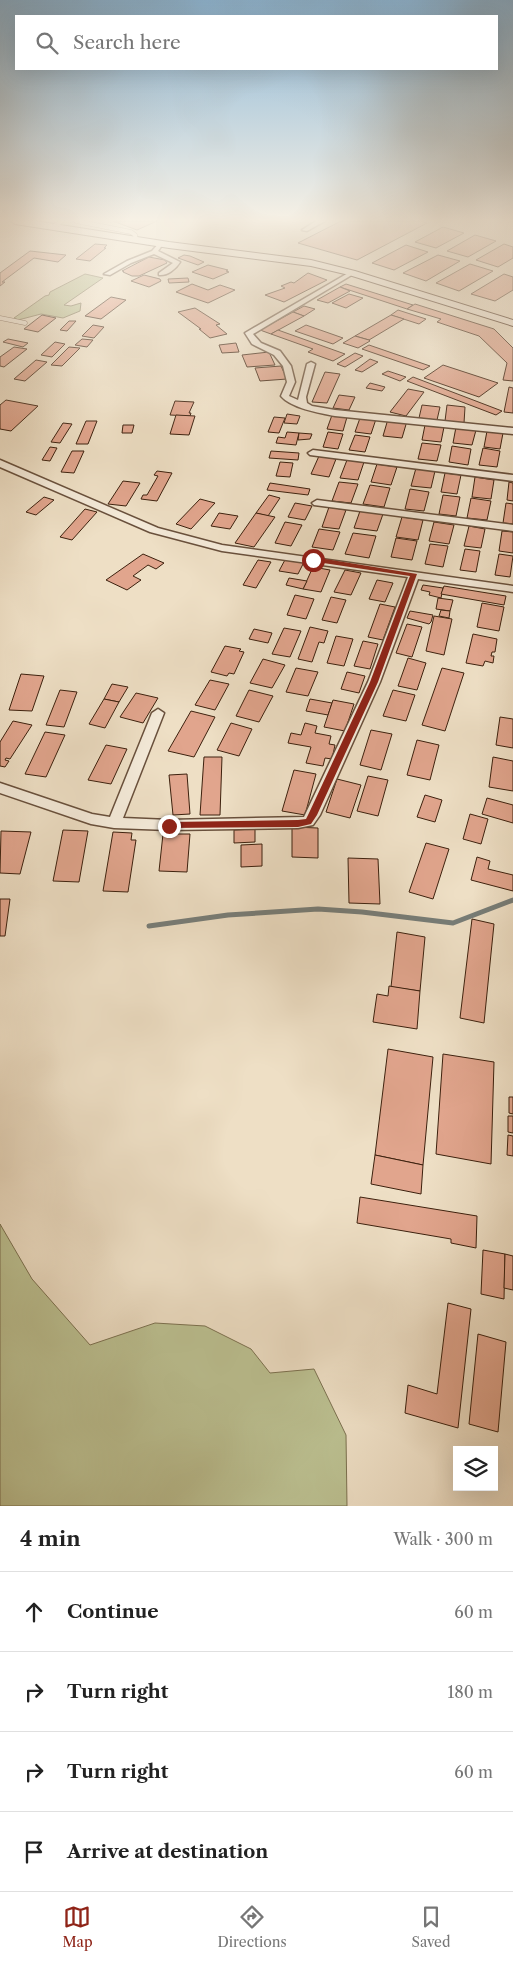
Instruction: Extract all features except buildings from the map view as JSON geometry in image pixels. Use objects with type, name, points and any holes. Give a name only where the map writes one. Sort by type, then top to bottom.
[{"type":"street","points":[[321,291],[249,333],[251,338],[261,347],[276,352],[282,358],[290,372],[291,382],[285,396],[290,400],[309,408],[335,412],[513,431]]},
{"type":"street","points":[[411,291],[513,323]]},
{"type":"street","points":[[303,404],[302,396],[311,364]]},
{"type":"street","points":[[314,452],[513,478]]},
{"type":"street","points":[[0,463],[33,479],[154,530],[222,548],[513,589]]},
{"type":"street","points":[[317,503],[513,528]]},
{"type":"street","points":[[0,788],[92,819],[114,823],[169,826],[298,823],[308,821],[313,815],[374,682],[414,574]]},
{"type":"street","points":[[114,823],[158,713]]},
{"type":"lane","points":[[0,318],[25,323]]},
{"type":"green space","points":[[84,291],[64,305],[71,306],[81,303],[80,311],[63,318],[41,314],[18,320],[14,318],[49,295],[50,292]]},
{"type":"green space","points":[[0,1224],[32,1279],[90,1345],[155,1323],[205,1326],[251,1349],[270,1373],[314,1369],[346,1435],[347,1506],[0,1506]]},
{"type":"waterway","points":[[149,926],[228,915],[318,909],[362,912],[453,923],[513,900]]},
{"type":"route","points":[[169,826],[298,823],[308,821],[313,815],[374,682],[402,602],[414,574],[313,560]]}]
